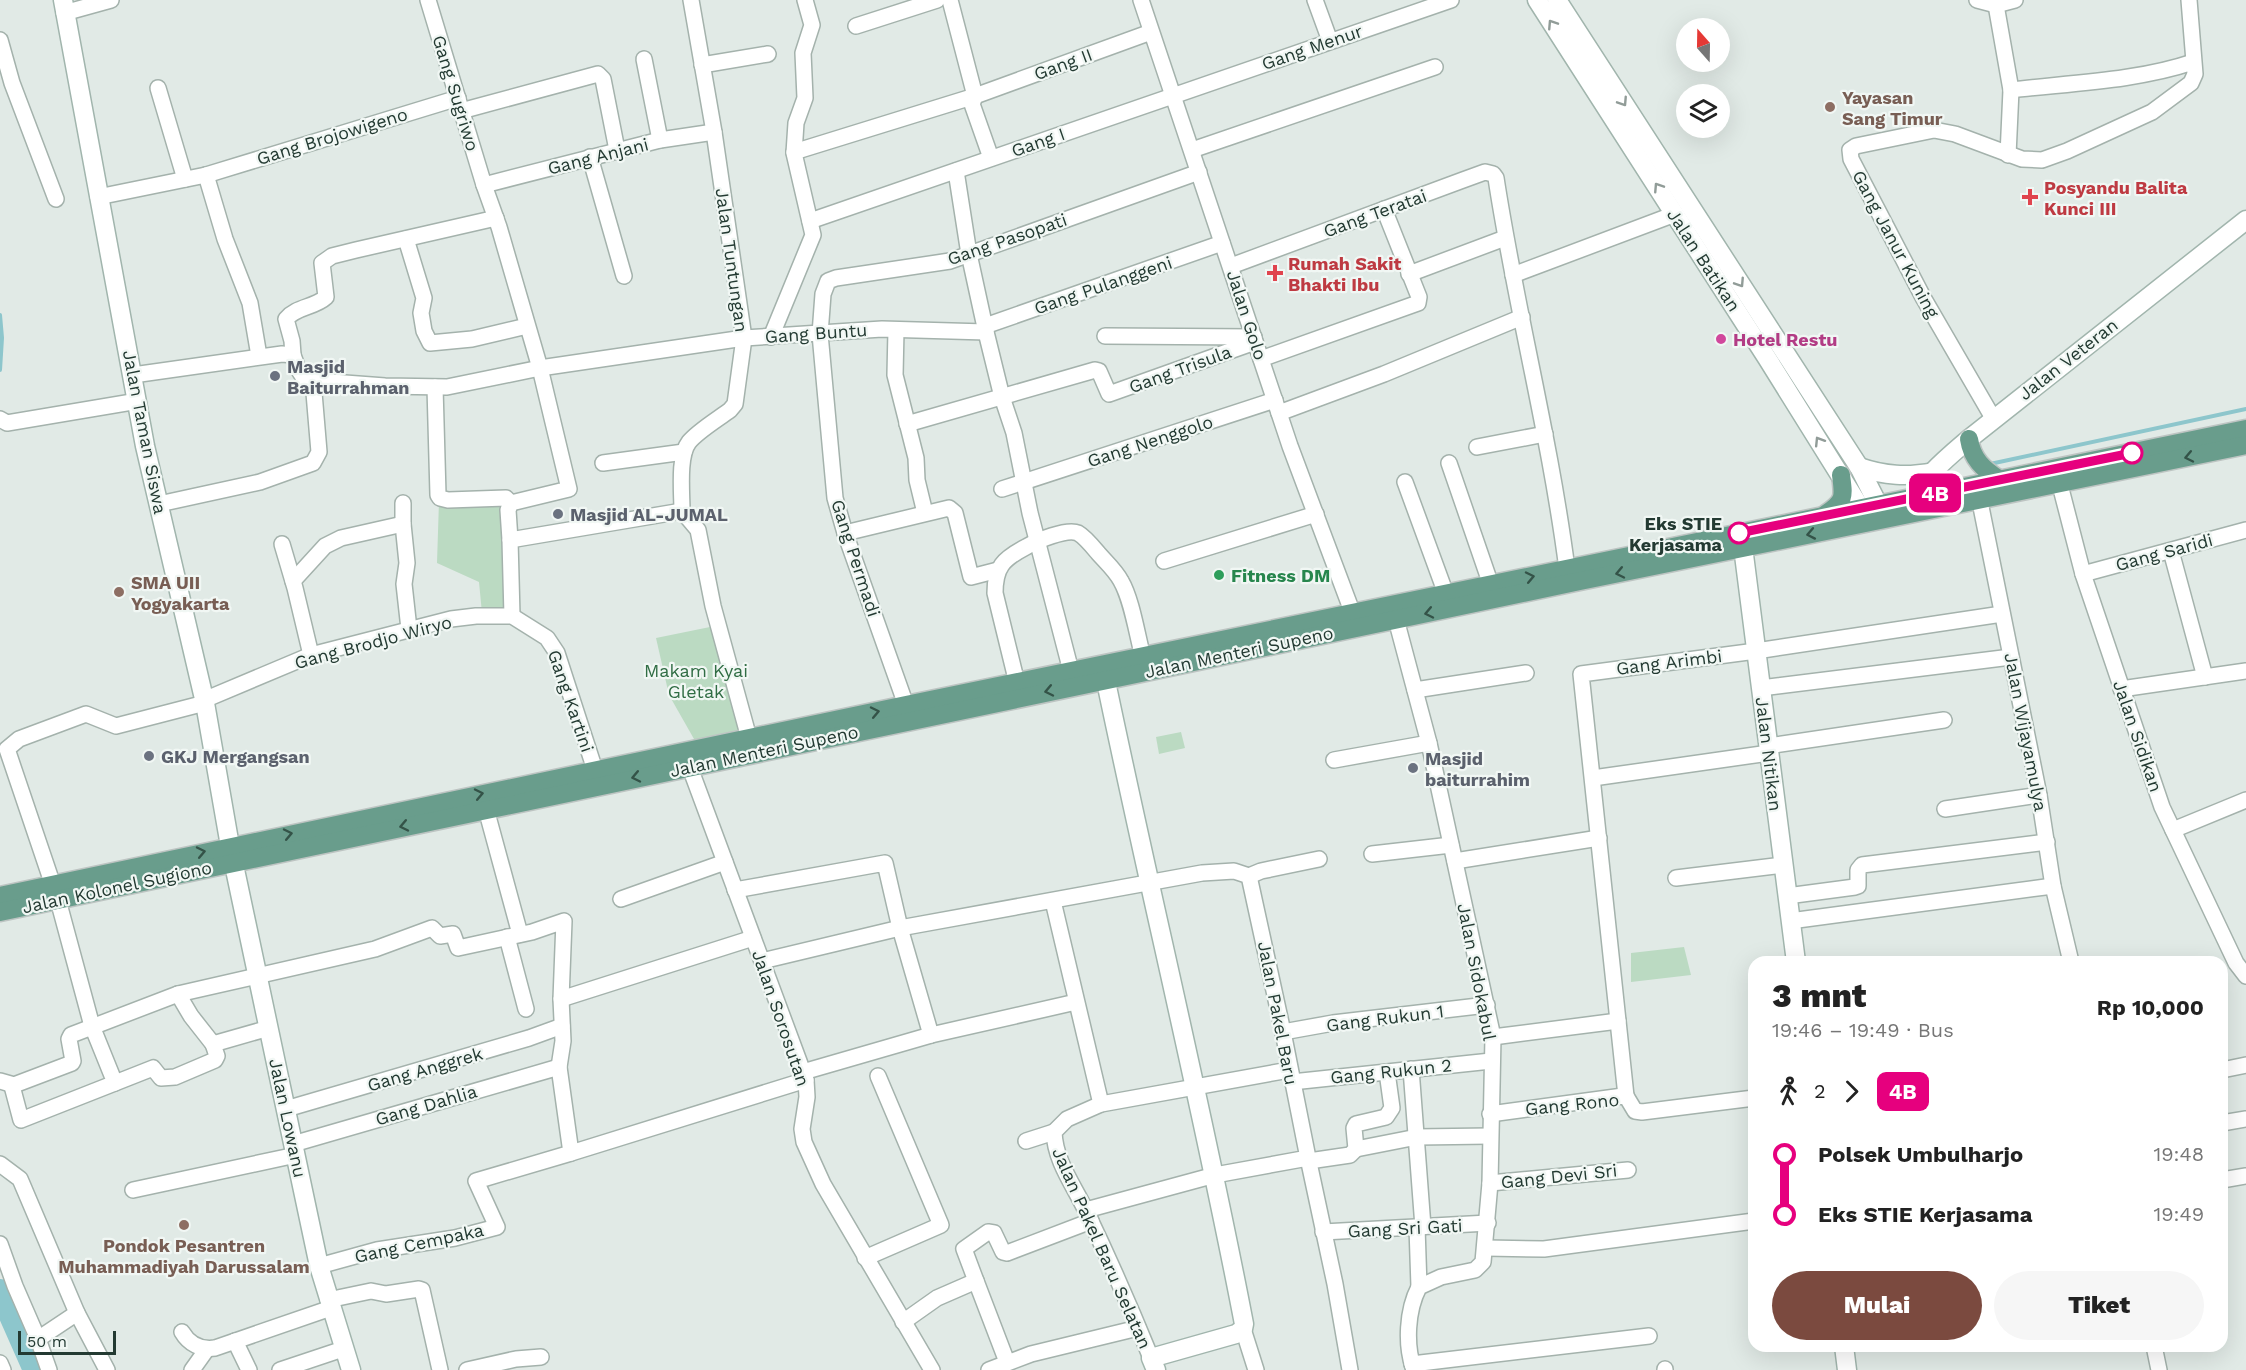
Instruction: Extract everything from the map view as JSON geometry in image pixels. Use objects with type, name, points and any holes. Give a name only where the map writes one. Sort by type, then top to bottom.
[{"type":"main road","name":"Jalan Batikan","points":[[1537,0],[1600,83],[1774,353],[1841,476],[1874,513]]},
{"type":"main road","name":"Jalan Batikan","points":[[1557,0],[1600,83],[1675,214],[1717,264]]},
{"type":"main road","name":"Jalan Taman Siswa","points":[[64,6],[138,401],[204,701],[232,854]]},
{"type":"main road","name":"Jalan Veteran","points":[[1911,506],[1934,472],[1993,418],[2246,220]]},
{"type":"main road","name":"Jalan Batikan","points":[[1774,353],[1859,467],[1874,513]]},
{"type":"main road","name":"Jalan Menteri Supeno","points":[[232,854],[595,770],[686,759],[749,738],[1071,671],[1105,672],[1143,657],[1743,548],[1874,513],[1911,506],[2000,480],[2246,429]]},
{"type":"main road","points":[[1969,439],[1974,457],[1985,471],[2000,480]]},
{"type":"main road","name":"Jalan Menteri Supeno","points":[[1911,506],[1980,502],[2246,445]]},
{"type":"main road","points":[[1859,467],[1883,475],[1909,476],[1934,472]]},
{"type":"main road","points":[[1825,515],[1840,504],[1844,495],[1841,476]]},
{"type":"main road","name":"Jalan Menteri Supeno","points":[[1395,613],[1446,594],[1825,515],[1874,513]]},
{"type":"main road","name":"Jalan Nitikan","points":[[1743,548],[1795,956]]},
{"type":"main road","name":"Jalan Menteri Supeno","points":[[232,854],[486,809],[686,759],[1356,620]]},
{"type":"main road","points":[[1105,672],[1149,883],[1215,1175],[1243,1329],[1236,1334],[1153,1364]]},
{"type":"main road","name":"Jalan Kolonel Sugiono","points":[[0,912],[55,892],[232,854]]},
{"type":"main road","name":"Jalan Lowanu","points":[[232,854],[319,1266],[351,1370]]},
{"type":"main road","name":"Jalan Kolonel Sugiono","points":[[0,896],[55,892]]},
{"type":"main road","points":[[1845,1352],[1847,1370]]},
{"type":"street","points":[[64,6],[111,0]]},
{"type":"street","name":"Gang Sugriwo","points":[[428,0],[540,368],[569,489],[511,503]]},
{"type":"street","name":"Jalan Tuntungan","points":[[684,452],[689,442],[735,404],[744,338],[714,132],[691,0]]},
{"type":"street","points":[[771,337],[813,235],[796,170],[794,152],[796,123],[805,98],[802,56],[812,25],[805,0]]},
{"type":"street","points":[[856,26],[937,0]]},
{"type":"street","name":"Gang I","points":[[950,0],[975,96],[972,104],[991,158],[1174,95]]},
{"type":"street","name":"Jalan Golo","points":[[1141,0],[1277,406],[1356,620]]},
{"type":"street","points":[[1315,0],[1330,41]]},
{"type":"street","name":"Gang Menur","points":[[1174,95],[1451,0]]},
{"type":"street","points":[[1977,0],[1996,5],[2015,0]]},
{"type":"street","name":"Gang Janur Kuning","points":[[1993,418],[1924,300],[1849,152],[1856,146],[1934,130],[1955,134],[2008,155],[2035,160],[2050,158],[2138,119],[2163,105],[2191,83],[2194,74],[2189,0]]},
{"type":"street","points":[[1996,5],[2011,90],[2008,155]]},
{"type":"street","name":"Gang II","points":[[794,152],[975,96],[1151,32]]},
{"type":"street","points":[[0,40],[12,83],[56,199]]},
{"type":"street","points":[[702,65],[768,54]]},
{"type":"street","points":[[644,59],[660,140]]},
{"type":"street","points":[[2011,90],[2101,80],[2180,67],[2193,62]]},
{"type":"street","points":[[1192,150],[1436,67]]},
{"type":"street","name":"Gang Brojowigeno","points":[[98,197],[206,175],[459,104],[598,74],[603,80],[618,150]]},
{"type":"street","points":[[158,88],[185,179]]},
{"type":"street","name":"Gang Anjani","points":[[484,185],[660,140],[714,132]]},
{"type":"street","points":[[590,157],[624,276]]},
{"type":"street","points":[[810,221],[991,158]]},
{"type":"street","points":[[956,171],[969,254],[985,329],[1002,397],[1014,433],[1037,540],[1071,671]]},
{"type":"street","name":"Gang Pasopati","points":[[820,334],[824,294],[828,281],[950,261],[1199,172]]},
{"type":"street","name":"Gang Teratai","points":[[1231,266],[1485,172],[1493,174],[1496,178],[1505,238]]},
{"type":"street","points":[[206,175],[225,239],[250,303],[260,357]]},
{"type":"street","points":[[1261,358],[1418,303],[1419,297],[1384,209]]},
{"type":"street","points":[[1513,275],[1675,214]]},
{"type":"street","points":[[159,504],[260,482],[313,463],[319,452],[313,381],[305,380],[302,376],[293,355],[286,319],[292,311],[319,304],[326,297],[321,263],[332,256],[496,218]]},
{"type":"street","points":[[406,238],[424,298],[421,313],[424,330],[430,343],[472,339],[527,326]]},
{"type":"street","points":[[1409,274],[1505,238],[1545,434],[1567,569]]},
{"type":"street","name":"Gang Pulanggeni","points":[[985,329],[1222,243]]},
{"type":"street","name":"Gang Nenggolo","points":[[1002,489],[1384,374],[1522,317]]},
{"type":"street","name":"Gang Buntu","points":[[313,381],[447,387],[540,368],[744,338],[820,334],[848,330],[985,329]]},
{"type":"street","points":[[896,330],[895,375],[916,458],[917,480],[925,513]]},
{"type":"street","name":"Gang Permadi","points":[[820,334],[835,498],[845,533],[906,705]]},
{"type":"street","points":[[1104,336],[1255,339]]},
{"type":"street","name":"Gang Trisula","points":[[1002,397],[1084,373],[1099,371],[1109,394],[1255,339]]},
{"type":"street","points":[[133,375],[282,354],[293,355]]},
{"type":"street","points":[[435,387],[438,495],[448,500],[506,498],[511,503],[508,510],[512,616]]},
{"type":"street","points":[[907,424],[1002,397]]},
{"type":"street","points":[[0,419],[7,423],[138,401]]},
{"type":"street","points":[[1477,447],[1545,434]]},
{"type":"street","points":[[603,463],[684,452],[682,511],[698,530],[713,606],[749,738]]},
{"type":"street","points":[[1449,463],[1491,585]]},
{"type":"street","points":[[1405,482],[1446,594]]},
{"type":"street","name":"Jalan Sidikan","points":[[2060,485],[2083,574],[2162,807],[2226,956]]},
{"type":"street","name":"Jalan Wijayamulya","points":[[1980,502],[2039,795],[2053,886],[2070,956]]},
{"type":"street","points":[[403,503],[407,563],[404,584],[409,629]]},
{"type":"street","points":[[845,533],[925,513],[952,509],[971,577],[998,570],[1010,557],[1037,540],[1075,532],[1095,549],[1121,580],[1143,657]]},
{"type":"street","points":[[510,540],[682,511]]},
{"type":"street","points":[[1164,561],[1316,514]]},
{"type":"street","points":[[293,580],[325,546],[341,538],[403,524]]},
{"type":"street","name":"Gang Saridi","points":[[2083,574],[2246,530]]},
{"type":"street","points":[[282,544],[311,655]]},
{"type":"street","points":[[2171,551],[2205,677]]},
{"type":"street","points":[[998,570],[995,593],[1017,683]]},
{"type":"street","name":"Jalan Sidokabul","points":[[1395,613],[1429,743],[1493,1037],[1490,1183],[1483,1262],[1475,1270],[1442,1277],[1419,1287]]},
{"type":"street","name":"Gang Arimbi","points":[[1593,778],[1581,674],[1756,651],[2002,614]]},
{"type":"street","name":"Gang Brodjo Wiryo","points":[[55,892],[8,754],[7,749],[19,739],[86,714],[116,726],[204,701],[311,655],[409,629],[468,617],[512,616]]},
{"type":"street","name":"Gang Kartini","points":[[512,616],[547,638],[557,653],[595,770]]},
{"type":"street","points":[[1761,688],[2011,657]]},
{"type":"street","points":[[2121,688],[2246,672]]},
{"type":"street","points":[[1415,690],[1526,673]]},
{"type":"street","points":[[1626,1096],[1593,778],[1944,720]]},
{"type":"street","points":[[1334,760],[1429,743]]},
{"type":"street","name":"Jalan Sorosutan","points":[[686,759],[805,1076],[807,1097],[802,1129],[804,1142],[823,1184],[932,1370]]},
{"type":"street","points":[[1946,809],[2039,795]]},
{"type":"street","points":[[2173,830],[2246,800]]},
{"type":"street","points":[[486,809],[514,935],[526,1009]]},
{"type":"street","points":[[1455,861],[1599,838]]},
{"type":"street","points":[[1787,896],[1858,886],[1858,870],[1862,865],[2047,842]]},
{"type":"street","points":[[1372,854],[1451,845]]},
{"type":"street","points":[[762,961],[900,928],[1202,873],[1234,871],[1249,876],[1261,871],[1319,859]]},
{"type":"street","points":[[621,898],[725,862]]},
{"type":"street","points":[[735,890],[885,863],[900,928],[931,1035]]},
{"type":"street","points":[[1676,878],[1783,865]]},
{"type":"street","name":"Jalan Pakel Baru","points":[[1249,876],[1335,1284],[1350,1370]]},
{"type":"street","points":[[1790,921],[2053,886]]},
{"type":"street","points":[[55,892],[92,1026],[115,1083]]},
{"type":"street","points":[[1053,901],[1101,1104]]},
{"type":"street","points":[[178,994],[191,1016],[213,1044],[217,1056],[215,1060],[175,1077],[161,1078],[153,1068],[115,1083],[21,1127],[6,1083],[73,1063],[70,1037],[92,1026],[178,994],[375,949],[432,928],[440,936],[453,934],[458,948],[564,921],[561,999],[563,1041],[559,1066],[571,1153],[931,1035],[1076,1002]]},
{"type":"street","points":[[561,999],[753,938]]},
{"type":"street","name":"Jalan Sidikan","points":[[2229,964],[2246,976]]},
{"type":"street","name":"Gang Rukun 1","points":[[1283,1032],[1333,1023],[1487,1005]]},
{"type":"street","points":[[1493,1037],[1618,1021]]},
{"type":"street","name":"Gang Anggrek","points":[[286,1109],[529,1038],[562,1026]]},
{"type":"street","points":[[213,1044],[269,1028]]},
{"type":"street","name":"Gang Rukun 2","points":[[1291,1076],[1387,1072],[1491,1061]]},
{"type":"street","points":[[2228,1069],[2246,1065]]},
{"type":"street","name":"Gang Dahlia","points":[[133,1190],[294,1149],[559,1066]]},
{"type":"street","points":[[1411,1070],[1417,1137],[1420,1227],[1419,1287],[1411,1308],[1410,1337],[1413,1367],[1649,1336]]},
{"type":"street","points":[[1356,1149],[1354,1128],[1356,1124],[1386,1117],[1392,1108],[1387,1072]]},
{"type":"street","points":[[865,1258],[941,1225],[878,1076]]},
{"type":"street","name":"Jalan Pakel Baru Selatan","points":[[1153,1364],[1088,1216],[1063,1166],[1055,1143],[1054,1132],[1067,1119],[1101,1104],[1195,1087],[1291,1076]]},
{"type":"street","name":"Gang Rono","points":[[1490,1114],[1626,1096],[1635,1111],[1642,1112],[1748,1099]]},
{"type":"street","points":[[2228,1121],[2246,1119]]},
{"type":"street","points":[[1026,1141],[1054,1132]]},
{"type":"street","points":[[1006,1362],[964,1250],[988,1232],[994,1233],[1003,1251],[1007,1253],[1088,1216],[1215,1175],[1308,1159],[1350,1155],[1356,1149],[1417,1137],[1490,1136]]},
{"type":"street","name":"Gang Cempaka","points":[[319,1266],[377,1250],[455,1238],[497,1227],[476,1181],[571,1153]]},
{"type":"street","points":[[0,1164],[20,1179],[77,1313],[107,1370]]},
{"type":"street","name":"Gang Devi Sri","points":[[1490,1183],[1628,1170]]},
{"type":"street","points":[[2228,1179],[2246,1176]]},
{"type":"street","points":[[1486,1248],[1553,1248],[1748,1222]]},
{"type":"street","name":"Gang Sri Gati","points":[[1323,1232],[1488,1223]]},
{"type":"street","points":[[0,1244],[49,1370]]},
{"type":"street","points":[[903,1322],[937,1298],[976,1281]]},
{"type":"street","points":[[182,1332],[190,1342],[207,1349],[371,1291],[386,1294],[419,1288],[422,1290],[440,1370]]},
{"type":"street","points":[[38,1339],[77,1313]]},
{"type":"street","points":[[989,1370],[1006,1362],[1138,1328]]},
{"type":"street","points":[[1243,1329],[1256,1370]]},
{"type":"street","points":[[235,1341],[249,1370]]},
{"type":"street","points":[[193,1369],[207,1349]]},
{"type":"street","points":[[280,1370],[343,1349]]},
{"type":"street","points":[[2155,1352],[2158,1370]]},
{"type":"street","points":[[466,1370],[516,1359],[541,1357]]},
{"type":"street","points":[[0,1363],[3,1370]]},
{"type":"green space","points":[[504,500],[507,611],[482,613],[479,582],[437,563],[439,501]]},
{"type":"green space","name":"Makam Kyai Gletak","points":[[710,627],[745,735],[698,746],[669,695],[656,638]]},
{"type":"green space","points":[[1181,732],[1185,748],[1159,754],[1156,737]]},
{"type":"green space","points":[[1684,947],[1691,975],[1631,982],[1631,953]]},
{"type":"waterway","points":[[0,315],[2,338],[0,370]]},
{"type":"waterway","points":[[1778,358],[1793,382]]},
{"type":"waterway","points":[[1990,464],[2246,409]]},
{"type":"waterway","points":[[0,1291],[35,1370]]},
{"type":"bus line","name":"4B","points":[[1739,533],[2132,453]]},
{"type":"place","name":"Yayasan Sang Timur","points":[[1830,107]]},
{"type":"place","name":"Posyandu Balita Kunci III","points":[[2030,197]]},
{"type":"place","name":"Rumah Sakit Bhakti Ibu","points":[[1275,273]]},
{"type":"place","name":"Hotel Restu","points":[[1721,339]]},
{"type":"place","name":"Masjid Baiturrahman","points":[[275,376]]},
{"type":"place","name":"Masjid AL-JUMAL","points":[[558,514]]},
{"type":"place","name":"Eks STIE Kerjasama","points":[[1739,533]]},
{"type":"place","name":"Fitness DM","points":[[1219,575]]},
{"type":"place","name":"SMA UII Yogyakarta","points":[[119,592]]},
{"type":"place","name":"GKJ Mergangsan","points":[[149,756]]},
{"type":"place","name":"Masjid baiturrahim","points":[[1413,768]]},
{"type":"place","name":"Pondok Pesantren Muhammadiyah Darussalam","points":[[184,1225]]}]
